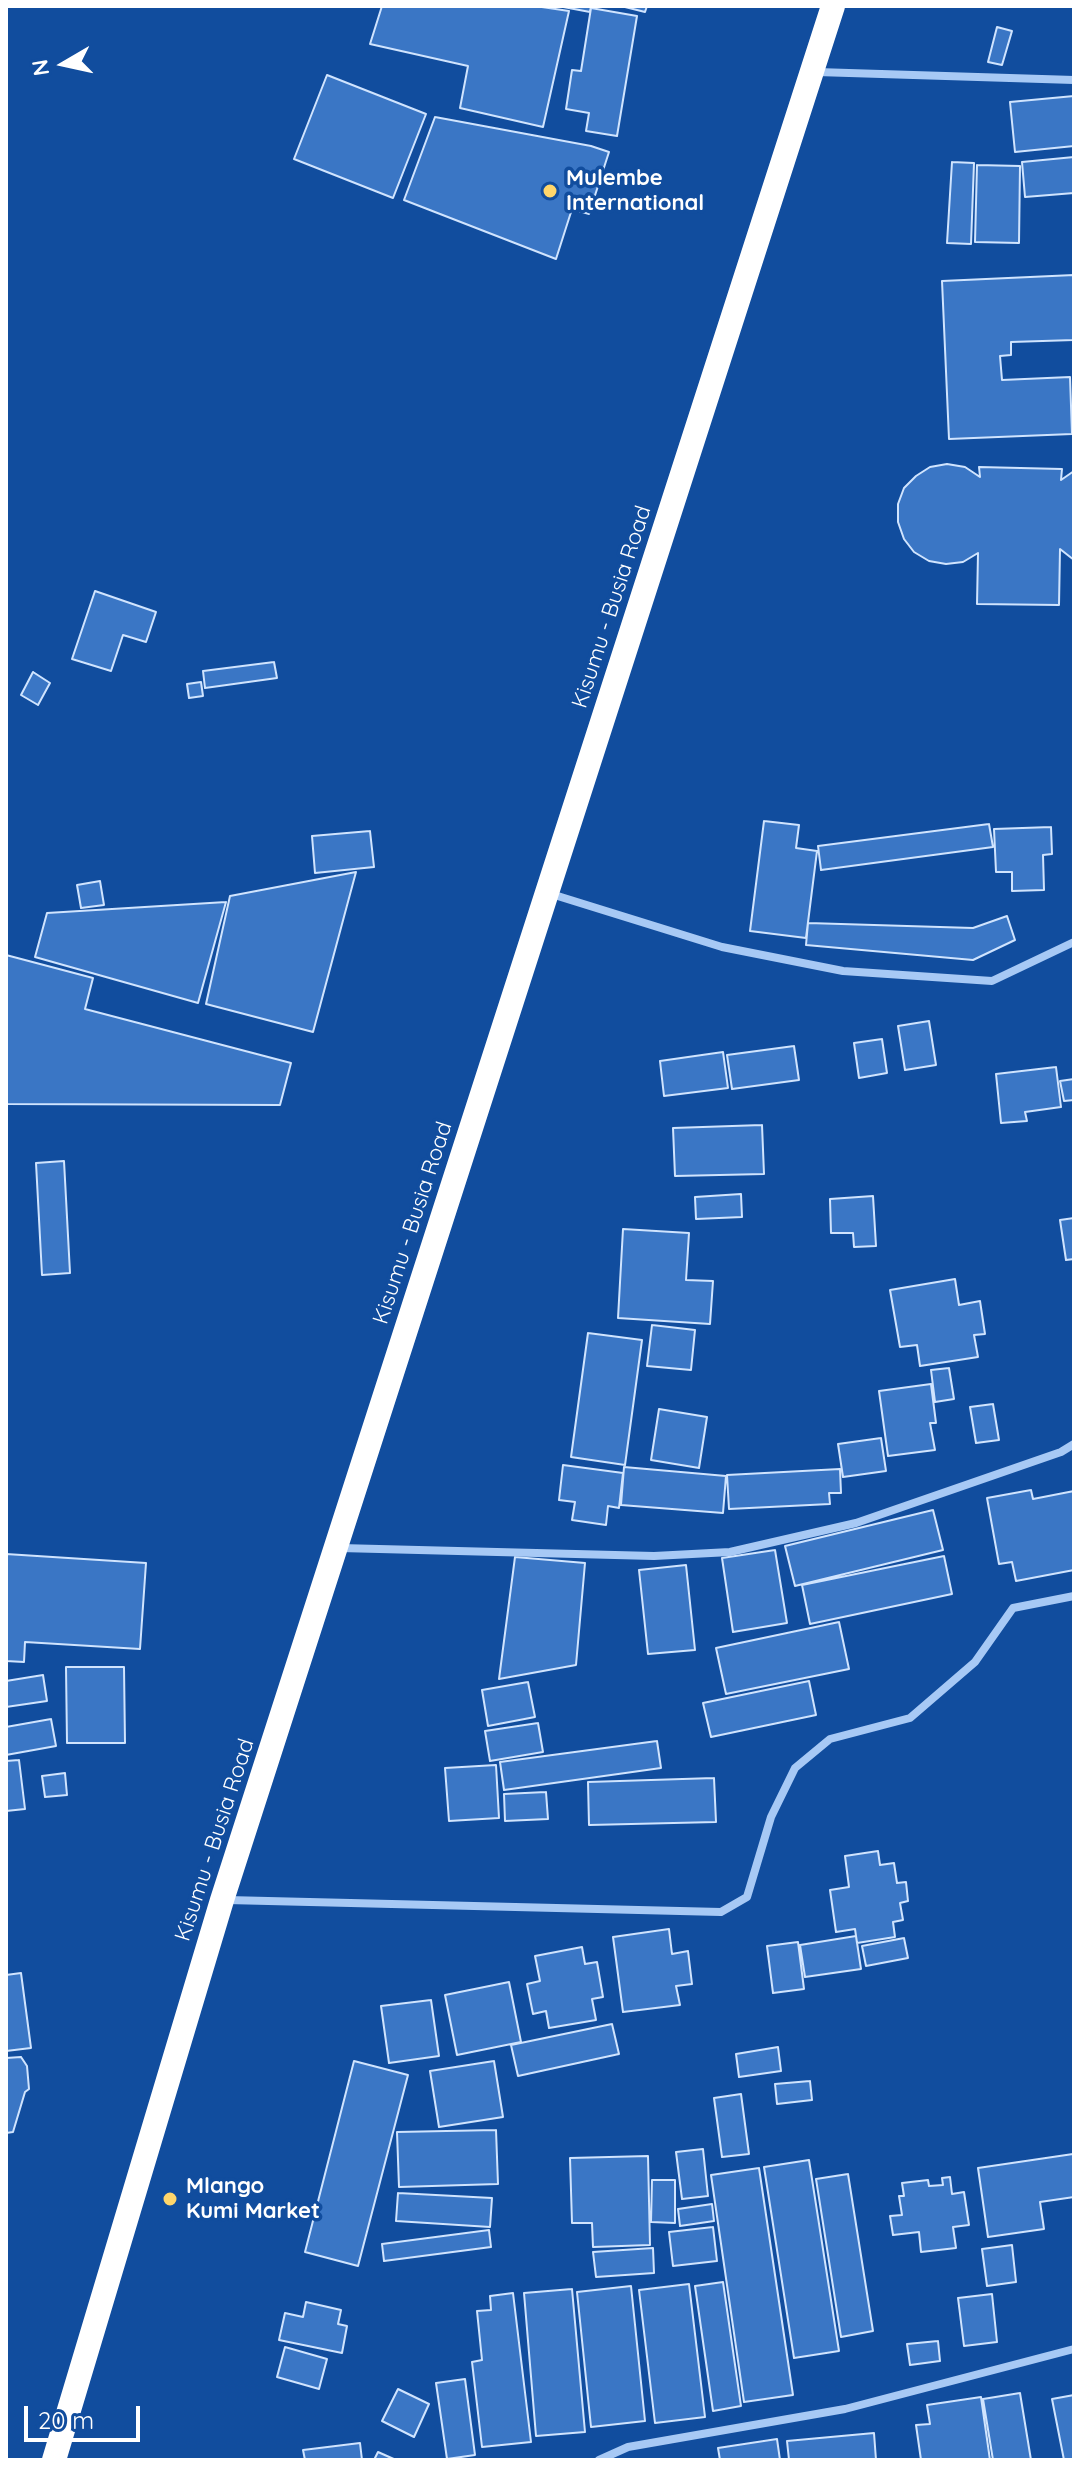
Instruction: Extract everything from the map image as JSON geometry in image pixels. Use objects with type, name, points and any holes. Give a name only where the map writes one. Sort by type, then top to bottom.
[{"type":"highway","name":"Kisumu - Busia Road","points":[[54,2460],[222,1900],[833,6]]},
{"type":"street","points":[[812,72],[1074,80]]},
{"type":"street","points":[[547,893],[722,947],[843,971],[992,981],[1074,942]]},
{"type":"street","points":[[336,1548],[654,1556],[730,1552],[856,1523],[1061,1452],[1074,1444]]},
{"type":"street","points":[[222,1900],[721,1912],[747,1897],[771,1817],[795,1768],[830,1739],[910,1718],[975,1662],[1013,1608],[1074,1596]]},
{"type":"street","points":[[599,2460],[628,2447],[845,2409],[1074,2349]]},
{"type":"building","points":[[382,6],[535,6],[569,11],[543,127],[460,108],[468,66],[370,44]]},
{"type":"building","points":[[558,6],[591,6],[590,12]]},
{"type":"building","points":[[621,6],[647,6],[645,12]]},
{"type":"building","points":[[591,8],[637,16],[617,136],[586,131],[589,113],[566,109],[572,70],[581,71]]},
{"type":"building","points":[[997,27],[1012,31],[1002,65],[988,62]]},
{"type":"building","points":[[327,75],[426,114],[393,198],[294,159]]},
{"type":"building","points":[[1074,96],[1074,146],[1015,152],[1010,102]]},
{"type":"building","points":[[435,117],[609,152],[589,214],[572,209],[556,259],[404,200]]},
{"type":"building","points":[[1074,157],[1074,193],[1025,197],[1022,162]]},
{"type":"building","points":[[952,162],[974,163],[971,244],[947,243]]},
{"type":"building","points":[[977,165],[1020,166],[1019,243],[975,242]]},
{"type":"building","points":[[1074,275],[1074,340],[1011,342],[1011,355],[1000,356],[1002,380],[1070,377],[1072,434],[949,439],[942,281]]},
{"type":"building","points":[[947,464],[965,467],[980,477],[979,467],[1062,469],[1061,480],[1074,471],[1074,560],[1060,549],[1059,605],[977,604],[978,553],[963,562],[946,564],[929,561],[914,552],[904,539],[898,522],[898,504],[904,488],[930,467]]},
{"type":"building","points":[[95,591],[156,612],[146,642],[123,635],[111,671],[72,659]]},
{"type":"building","points":[[274,662],[277,678],[205,688],[203,671]]},
{"type":"building","points":[[33,672],[50,683],[38,705],[21,695]]},
{"type":"building","points":[[201,682],[203,696],[189,698],[187,684]]},
{"type":"building","points":[[764,821],[799,825],[796,848],[817,851],[806,938],[750,931]]},
{"type":"building","points":[[989,824],[993,847],[821,870],[818,846]]},
{"type":"building","points":[[1051,827],[1052,854],[1043,855],[1044,890],[1012,891],[1012,872],[996,872],[994,829]]},
{"type":"building","points":[[370,831],[374,867],[315,873],[312,836]]},
{"type":"building","points":[[356,872],[313,1032],[206,1004],[230,896]]},
{"type":"building","points":[[100,881],[104,905],[81,908],[77,885]]},
{"type":"building","points":[[226,902],[198,1003],[35,957],[47,913]]},
{"type":"building","points":[[1007,916],[1015,940],[973,960],[806,945],[808,923],[973,928]]},
{"type":"building","points":[[6,955],[93,978],[85,1009],[291,1063],[280,1105],[6,1104]]},
{"type":"building","points":[[929,1021],[936,1065],[905,1070],[898,1026]]},
{"type":"building","points":[[882,1039],[887,1073],[859,1078],[854,1043]]},
{"type":"building","points":[[794,1046],[799,1080],[732,1089],[727,1055]]},
{"type":"building","points":[[723,1052],[728,1088],[664,1096],[660,1061]]},
{"type":"building","points":[[1056,1067],[1061,1107],[1025,1112],[1027,1121],[1001,1123],[996,1074]]},
{"type":"building","points":[[1074,1079],[1074,1100],[1064,1101],[1060,1081]]},
{"type":"building","points":[[762,1125],[764,1174],[675,1176],[673,1128]]},
{"type":"building","points":[[64,1161],[70,1273],[42,1275],[36,1163]]},
{"type":"building","points":[[741,1194],[742,1217],[696,1219],[695,1197]]},
{"type":"building","points":[[873,1196],[876,1246],[854,1247],[853,1233],[831,1233],[830,1199]]},
{"type":"building","points":[[1074,1218],[1074,1259],[1066,1260],[1060,1220]]},
{"type":"building","points":[[623,1229],[689,1233],[686,1280],[713,1281],[710,1324],[618,1318]]},
{"type":"building","points":[[955,1279],[959,1305],[980,1301],[985,1334],[974,1335],[978,1357],[920,1366],[917,1345],[900,1347],[890,1290]]},
{"type":"building","points":[[652,1325],[695,1330],[691,1370],[647,1366]]},
{"type":"building","points":[[588,1333],[642,1340],[625,1465],[571,1457]]},
{"type":"building","points":[[949,1368],[954,1399],[935,1402],[931,1370]]},
{"type":"building","points":[[931,1384],[936,1423],[930,1423],[935,1450],[888,1456],[879,1391]]},
{"type":"building","points":[[993,1404],[999,1440],[976,1443],[970,1407]]},
{"type":"building","points":[[659,1409],[707,1417],[699,1468],[651,1460]]},
{"type":"building","points":[[881,1438],[886,1471],[843,1477],[838,1444]]},
{"type":"building","points":[[563,1465],[623,1473],[619,1508],[608,1506],[606,1525],[572,1520],[575,1502],[559,1500]]},
{"type":"building","points":[[624,1467],[726,1476],[723,1513],[621,1505]]},
{"type":"building","points":[[840,1469],[841,1493],[829,1493],[830,1504],[729,1509],[727,1475]]},
{"type":"building","points":[[1031,1490],[1033,1499],[1074,1491],[1074,1570],[1016,1581],[1012,1562],[999,1564],[987,1498]]},
{"type":"building","points":[[933,1510],[943,1550],[795,1586],[785,1546]]},
{"type":"building","points":[[775,1550],[787,1623],[733,1632],[722,1558]]},
{"type":"building","points":[[6,1554],[146,1563],[140,1649],[25,1642],[24,1662],[6,1661]]},
{"type":"building","points":[[944,1556],[952,1594],[810,1624],[802,1585]]},
{"type":"building","points":[[515,1557],[585,1563],[576,1665],[499,1679]]},
{"type":"building","points":[[686,1565],[695,1650],[648,1654],[639,1570]]},
{"type":"building","points":[[839,1622],[849,1669],[726,1694],[716,1648]]},
{"type":"building","points":[[66,1667],[124,1667],[125,1743],[67,1743]]},
{"type":"building","points":[[43,1675],[47,1701],[6,1707],[6,1681]]},
{"type":"building","points":[[809,1681],[816,1715],[711,1737],[703,1703]]},
{"type":"building","points":[[528,1682],[535,1717],[488,1726],[482,1690]]},
{"type":"building","points":[[51,1719],[56,1746],[6,1755],[6,1727]]},
{"type":"building","points":[[538,1723],[543,1752],[490,1761],[485,1731]]},
{"type":"building","points":[[657,1741],[661,1768],[504,1790],[500,1762]]},
{"type":"building","points":[[19,1760],[25,1809],[6,1811],[6,1761]]},
{"type":"building","points":[[496,1765],[499,1818],[449,1821],[445,1768]]},
{"type":"building","points":[[65,1773],[67,1795],[45,1797],[42,1776]]},
{"type":"building","points":[[714,1778],[716,1822],[589,1825],[588,1782]]},
{"type":"building","points":[[546,1792],[548,1819],[505,1821],[504,1794]]},
{"type":"building","points":[[878,1851],[880,1865],[894,1863],[897,1883],[906,1882],[908,1901],[900,1903],[903,1920],[893,1922],[895,1937],[857,1943],[855,1929],[836,1932],[830,1890],[849,1887],[845,1856]]},
{"type":"building","points":[[669,1929],[672,1954],[688,1951],[692,1984],[676,1986],[680,2005],[623,2012],[613,1937]]},
{"type":"building","points":[[856,1936],[861,1969],[805,1977],[800,1945]]},
{"type":"building","points":[[904,1938],[908,1958],[866,1966],[862,1946]]},
{"type":"building","points":[[798,1942],[804,1989],[773,1993],[767,1946]]},
{"type":"building","points":[[582,1947],[585,1964],[597,1962],[603,1997],[592,1999],[596,2020],[549,2028],[546,2011],[533,2014],[527,1984],[540,1981],[535,1956]]},
{"type":"building","points":[[21,1973],[31,2048],[6,2051],[6,1975]]},
{"type":"building","points":[[509,1982],[521,2042],[457,2055],[445,1995]]},
{"type":"building","points":[[431,2000],[439,2056],[389,2063],[381,2006]]},
{"type":"building","points":[[612,2024],[619,2054],[518,2076],[511,2045]]},
{"type":"building","points":[[778,2047],[781,2071],[739,2077],[736,2054]]},
{"type":"building","points":[[21,2057],[27,2066],[29,2089],[25,2092],[13,2132],[6,2133],[6,2058]]},
{"type":"building","points":[[354,2061],[408,2075],[358,2266],[305,2252]]},
{"type":"building","points":[[494,2061],[503,2117],[439,2127],[430,2071]]},
{"type":"building","points":[[810,2081],[812,2100],[777,2104],[775,2084]]},
{"type":"building","points":[[741,2094],[749,2154],[722,2157],[714,2098]]},
{"type":"building","points":[[496,2130],[498,2184],[399,2187],[397,2132]]},
{"type":"building","points":[[703,2149],[708,2196],[682,2199],[676,2152]]},
{"type":"building","points":[[1073,2154],[1074,2197],[1040,2202],[1044,2229],[988,2237],[978,2168]]},
{"type":"building","points":[[648,2156],[650,2245],[593,2247],[592,2223],[572,2223],[570,2158]]},
{"type":"building","points":[[809,2160],[839,2351],[794,2358],[764,2167]]},
{"type":"building","points":[[759,2168],[793,2395],[744,2402],[711,2175]]},
{"type":"building","points":[[848,2174],[873,2331],[841,2337],[816,2179]]},
{"type":"building","points":[[950,2177],[952,2194],[964,2192],[969,2225],[953,2227],[956,2248],[921,2252],[919,2232],[893,2235],[890,2216],[902,2215],[899,2196],[904,2196],[902,2183],[928,2180],[929,2186],[943,2185],[942,2178]]},
{"type":"building","points":[[652,2180],[675,2180],[675,2223],[651,2222]]},
{"type":"building","points":[[398,2193],[492,2198],[490,2227],[396,2221]]},
{"type":"building","points":[[712,2204],[714,2221],[680,2226],[678,2209]]},
{"type":"building","points":[[713,2227],[717,2261],[673,2266],[669,2232]]},
{"type":"building","points":[[489,2230],[491,2247],[384,2261],[382,2244]]},
{"type":"building","points":[[1012,2245],[1016,2282],[987,2286],[982,2249]]},
{"type":"building","points":[[653,2248],[654,2273],[596,2277],[593,2252]]},
{"type":"building","points":[[723,2282],[741,2406],[713,2411],[695,2286]]},
{"type":"building","points":[[689,2284],[705,2417],[655,2423],[639,2290]]},
{"type":"building","points":[[631,2286],[645,2421],[591,2427],[577,2292]]},
{"type":"building","points":[[572,2289],[585,2432],[536,2436],[524,2293]]},
{"type":"building","points":[[513,2293],[531,2442],[482,2447],[472,2362],[482,2360],[477,2311],[491,2310],[490,2296]]},
{"type":"building","points":[[992,2294],[997,2342],[964,2346],[958,2298]]},
{"type":"building","points":[[306,2302],[341,2310],[338,2324],[347,2326],[342,2353],[279,2340],[285,2313],[303,2317]]},
{"type":"building","points":[[938,2341],[940,2361],[910,2365],[907,2344]]},
{"type":"building","points":[[285,2347],[327,2359],[319,2389],[277,2377]]},
{"type":"building","points":[[465,2379],[475,2455],[447,2459],[436,2383]]},
{"type":"building","points":[[398,2389],[429,2404],[414,2437],[382,2421]]},
{"type":"building","points":[[1020,2393],[1031,2460],[993,2460],[983,2399]]},
{"type":"building","points":[[1074,2395],[1074,2460],[1064,2460],[1052,2399]]},
{"type":"building","points":[[981,2397],[990,2460],[921,2460],[916,2425],[930,2424],[927,2405]]},
{"type":"building","points":[[874,2433],[876,2460],[789,2460],[787,2441]]},
{"type":"building","points":[[777,2439],[780,2460],[720,2460],[718,2448]]},
{"type":"building","points":[[360,2443],[362,2460],[305,2460],[303,2450]]},
{"type":"building","points":[[378,2452],[396,2460],[374,2460]]},
{"type":"place","name":"Mulembe International","points":[[550,191]]},
{"type":"place","name":"Mlango Kumi Market","points":[[170,2199]]}]
